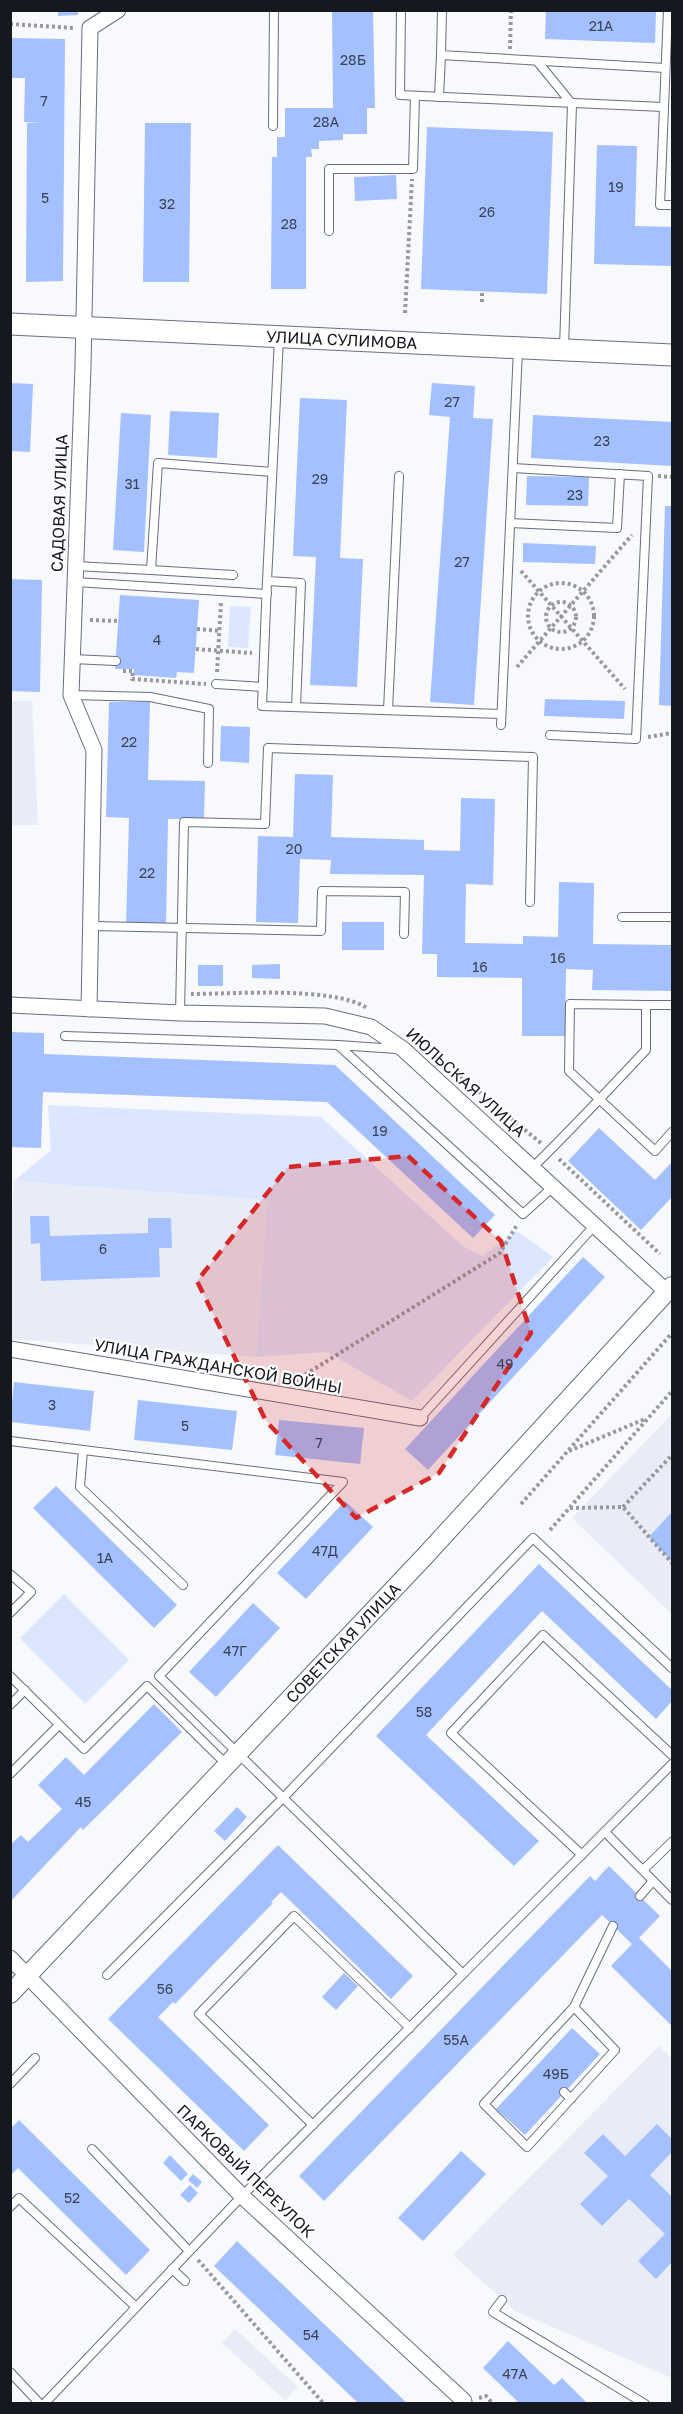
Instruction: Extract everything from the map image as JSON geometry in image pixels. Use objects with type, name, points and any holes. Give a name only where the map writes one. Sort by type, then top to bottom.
[{"type":"main road","name":"УЛИЦА СУЛИМОВА","points":[[10,324],[672,355]]},
{"type":"street","name":"САДОВАЯ УЛИЦА","points":[[89,1009],[94,750],[71,696],[74,565],[83,327],[90,28],[118,10]]},
{"type":"street","name":"ИЮЛЬСКАЯ УЛИЦА","points":[[10,1005],[180,1013],[325,1016],[371,1027],[403,1049],[670,1289]]},
{"type":"street","name":"СОВЕТСКАЯ УЛИЦА","points":[[10,1994],[425,1556],[670,1289]]},
{"type":"street","name":"УЛИЦА ГРАЖДАНСКОЙ ВОЙНЫ","points":[[10,1349],[420,1418]]},
{"type":"street","name":"ПАРКОВЫЙ ПЕРЕУЛОК","points":[[10,1958],[242,2196],[464,2401]]},
{"type":"lane","points":[[273,126],[274,10]]},
{"type":"lane","points":[[401,10],[400,95],[663,107]]},
{"type":"lane","points":[[439,97],[442,10]]},
{"type":"lane","points":[[668,10],[660,205],[672,205]]},
{"type":"lane","points":[[441,55],[665,68]]},
{"type":"lane","points":[[537,61],[572,104],[564,350]]},
{"type":"lane","points":[[329,231],[329,169],[413,170],[415,96]]},
{"type":"lane","points":[[279,336],[262,706],[501,714]]},
{"type":"lane","points":[[501,725],[518,348]]},
{"type":"lane","points":[[151,570],[158,464],[272,472]]},
{"type":"lane","points":[[513,468],[648,476],[636,738],[550,735]]},
{"type":"lane","points":[[510,523],[617,528],[620,474]]},
{"type":"lane","points":[[388,710],[399,476]]},
{"type":"lane","points":[[74,565],[232,575]]},
{"type":"lane","points":[[267,581],[301,583],[296,707]]},
{"type":"lane","points":[[74,582],[267,594]]},
{"type":"lane","points":[[177,588],[177,598]]},
{"type":"lane","points":[[72,659],[116,661]]},
{"type":"lane","points":[[216,684],[263,687]]},
{"type":"lane","points":[[71,696],[150,698],[209,709],[208,763]]},
{"type":"lane","points":[[180,1013],[184,822],[265,824],[268,748],[533,757],[530,902]]},
{"type":"lane","points":[[92,926],[321,931],[322,891],[405,892],[404,934]]},
{"type":"lane","points":[[622,917],[672,917]]},
{"type":"lane","points":[[672,1005],[570,1004],[569,1071],[655,1151],[672,1132]]},
{"type":"lane","points":[[533,1167],[646,1050],[646,1005]]},
{"type":"lane","points":[[65,1036],[403,1049]]},
{"type":"lane","points":[[338,1045],[523,1214],[554,1186]]},
{"type":"lane","points":[[420,1418],[596,1224]]},
{"type":"lane","points":[[10,1441],[343,1482],[159,1676],[232,1760]]},
{"type":"lane","points":[[83,1450],[80,1487],[183,1586]]},
{"type":"lane","points":[[107,1975],[283,1798],[533,1538],[672,1668]]},
{"type":"lane","points":[[10,1574],[31,1592],[10,1613]]},
{"type":"lane","points":[[582,1855],[451,1733],[543,1635],[672,1755]]},
{"type":"lane","points":[[10,1676],[84,1749],[147,1686],[232,1760],[283,1798],[463,1974]]},
{"type":"lane","points":[[10,1705],[25,1690]]},
{"type":"lane","points":[[10,1774],[59,1725]]},
{"type":"lane","points":[[10,2372],[42,2403],[242,2196],[672,1764]]},
{"type":"lane","points":[[605,1832],[672,1900]]},
{"type":"lane","points":[[643,1870],[672,1842]]},
{"type":"lane","points":[[640,1896],[653,1881]]},
{"type":"lane","points":[[313,2125],[199,2014],[294,1916],[410,2028]]},
{"type":"lane","points":[[574,2007],[615,2050],[527,2147],[484,2104],[574,2007],[613,1926]]},
{"type":"lane","points":[[10,2084],[35,2058]]},
{"type":"lane","points":[[564,2092],[571,2099]]},
{"type":"lane","points":[[92,2149],[189,2251]]},
{"type":"lane","points":[[10,2207],[20,2198],[136,2307]]},
{"type":"lane","points":[[172,2269],[185,2281]]},
{"type":"lane","points":[[502,2300],[492,2312],[645,2403]]},
{"type":"path","points":[[510,59],[511,10]]},
{"type":"path","points":[[10,24],[83,28]]},
{"type":"path","points":[[405,313],[413,170]]},
{"type":"path","points":[[482,302],[483,292]]},
{"type":"path","points":[[502,683],[646,518]]},
{"type":"path","points":[[508,557],[540,590],[637,703]]},
{"type":"path","points":[[566,583],[583,591],[594,610],[590,632],[584,641],[566,649],[557,650],[539,642],[528,626],[527,616],[533,597],[548,585],[566,583]]},
{"type":"path","points":[[121,671],[133,671],[132,679],[216,684],[222,591]]},
{"type":"path","points":[[562,602],[571,605],[576,613],[572,627],[564,631],[551,627],[546,616],[552,605],[562,602]]},
{"type":"path","points":[[86,620],[118,621]]},
{"type":"path","points":[[197,629],[220,631]]},
{"type":"path","points":[[196,649],[264,653]]},
{"type":"path","points":[[636,738],[672,733]]},
{"type":"path","points":[[181,994],[308,994]]},
{"type":"path","points":[[276,1393],[500,1253],[523,1214]]},
{"type":"path","points":[[521,1504],[672,1334]]},
{"type":"path","points":[[550,1530],[672,1390]]},
{"type":"path","points":[[567,1452],[648,1418]]},
{"type":"path","points":[[569,1508],[623,1507],[672,1455]]},
{"type":"path","points":[[623,1507],[672,1563]]},
{"type":"path","points":[[189,2251],[324,2403]]},
{"type":"highlighted area","points":[[408,1156],[501,1241],[531,1333],[439,1473],[356,1518],[266,1421],[197,1281],[288,1167]]},
{"type":"shaded area","points":[[230,606],[251,607],[248,648],[228,647]]},
{"type":"shaded area","points":[[10,701],[32,701],[38,825],[11,825]]},
{"type":"shaded area","points":[[48,1105],[321,1117],[465,1248],[482,1256],[517,1231],[553,1257],[412,1401],[327,1352],[256,1357],[267,1200],[14,1181],[51,1150]]},
{"type":"shaded area","points":[[14,1181],[267,1200],[256,1357],[11,1339],[10,1229]]},
{"type":"shaded area","points":[[672,1414],[672,1614],[572,1518]]},
{"type":"shaded area","points":[[64,1594],[129,1660],[85,1704],[20,1638]]},
{"type":"shaded area","points":[[659,2046],[672,2059],[672,2378],[515,2311],[453,2255]]},
{"type":"shaded area","points":[[235,2329],[298,2387],[285,2400],[222,2343]]},
{"type":"building","points":[[58,10],[78,10],[78,15],[58,16]]},
{"type":"building","points":[[332,10],[373,10],[375,108],[367,108],[367,134],[343,134],[343,140],[319,141],[319,149],[311,149],[312,157],[306,157],[306,289],[271,289],[272,157],[277,157],[277,137],[285,137],[285,108],[333,108]]},
{"type":"building","points":[[546,10],[656,10],[655,43],[545,39]]},
{"type":"building","points":[[10,38],[65,39],[63,281],[26,282],[27,123],[42,123],[24,122],[25,78],[10,78]]},
{"type":"building","points":[[145,123],[191,123],[189,282],[143,282]]},
{"type":"building","points":[[427,127],[553,132],[547,294],[421,289]]},
{"type":"building","points":[[597,145],[637,146],[635,226],[672,227],[672,266],[594,264]]},
{"type":"building","points":[[396,175],[397,199],[355,201],[354,177]]},
{"type":"building","points":[[10,383],[33,384],[30,452],[10,451]]},
{"type":"building","points":[[432,383],[475,386],[473,418],[493,419],[474,705],[430,702],[450,417],[429,415]]},
{"type":"building","points":[[300,398],[347,400],[340,558],[363,559],[357,687],[310,685],[316,557],[293,556]]},
{"type":"building","points":[[170,411],[219,413],[217,458],[168,455]]},
{"type":"building","points":[[121,413],[151,415],[144,552],[113,550]]},
{"type":"building","points":[[533,415],[672,422],[672,466],[531,458]]},
{"type":"building","points":[[527,476],[589,477],[588,506],[526,505]]},
{"type":"building","points":[[665,506],[672,506],[672,706],[659,705]]},
{"type":"building","points":[[523,543],[596,546],[595,564],[523,562]]},
{"type":"building","points":[[10,579],[42,580],[40,692],[10,691]]},
{"type":"building","points":[[120,595],[199,600],[194,673],[177,672],[176,678],[133,675],[134,669],[115,669]]},
{"type":"building","points":[[545,699],[625,701],[624,719],[544,716]]},
{"type":"building","points":[[109,702],[150,702],[148,780],[205,781],[204,819],[168,819],[166,926],[126,926],[129,818],[106,817]]},
{"type":"building","points":[[221,726],[250,727],[249,763],[220,761]]},
{"type":"building","points":[[295,774],[333,775],[331,837],[424,840],[424,850],[460,851],[461,798],[495,799],[493,885],[466,884],[465,943],[523,944],[523,936],[558,937],[559,882],[594,883],[593,944],[672,945],[672,991],[592,990],[593,970],[566,969],[565,1036],[522,1036],[522,978],[437,977],[437,954],[422,954],[424,875],[330,874],[331,860],[300,859],[298,923],[256,922],[258,836],[293,837]]},
{"type":"building","points":[[342,922],[384,922],[384,950],[342,950]]},
{"type":"building","points":[[280,964],[280,979],[252,978],[252,965]]},
{"type":"building","points":[[198,965],[223,965],[223,986],[198,986]]},
{"type":"building","points":[[10,1032],[44,1033],[44,1054],[335,1065],[495,1215],[473,1238],[327,1102],[43,1092],[41,1148],[10,1147]]},
{"type":"building","points":[[599,1128],[655,1180],[672,1162],[672,1197],[641,1230],[568,1161]]},
{"type":"building","points":[[30,1216],[49,1216],[50,1236],[148,1233],[148,1218],[171,1218],[172,1248],[159,1248],[160,1277],[41,1281],[40,1243],[31,1244]]},
{"type":"building","points":[[583,1257],[605,1277],[428,1470],[405,1449]]},
{"type":"building","points":[[14,1382],[94,1391],[90,1431],[10,1422]]},
{"type":"building","points":[[138,1400],[237,1411],[232,1450],[134,1440]]},
{"type":"building","points":[[279,1420],[364,1428],[360,1464],[275,1455]]},
{"type":"building","points":[[56,1486],[177,1605],[154,1628],[33,1508]]},
{"type":"building","points":[[345,1501],[373,1527],[306,1599],[277,1573]]},
{"type":"building","points":[[672,1512],[672,1562],[649,1537]]},
{"type":"building","points":[[539,1564],[672,1690],[672,1701],[656,1719],[542,1611],[426,1735],[539,1841],[514,1866],[376,1736]]},
{"type":"building","points":[[253,1603],[280,1628],[216,1697],[189,1672]]},
{"type":"building","points":[[154,1704],[182,1732],[83,1830],[81,1827],[10,1902],[10,1845],[21,1835],[28,1842],[62,1809],[38,1785],[66,1757],[84,1775]]},
{"type":"building","points":[[237,1807],[247,1817],[225,1841],[214,1831]]},
{"type":"building","points":[[278,1845],[413,1976],[391,1999],[281,1892],[175,2004],[173,2002],[158,2017],[269,2125],[244,2151],[108,2019]]},
{"type":"building","points":[[609,1866],[660,1916],[639,1938],[672,1971],[672,2026],[611,1966],[632,1944],[602,1915],[324,2201],[299,2176],[590,1876],[595,1881]]},
{"type":"building","points":[[344,1973],[358,1986],[336,2010],[322,1997]]},
{"type":"building","points":[[572,2028],[600,2054],[525,2135],[496,2109]]},
{"type":"building","points":[[19,2120],[150,2250],[126,2275],[18,2168],[10,2176],[10,2129]]},
{"type":"building","points":[[657,2124],[672,2139],[672,2152],[650,2175],[672,2197],[672,2262],[656,2279],[638,2261],[665,2234],[629,2199],[602,2226],[580,2204],[608,2176],[584,2153],[603,2134],[625,2156]]},
{"type":"building","points":[[461,2151],[486,2174],[423,2241],[398,2218]]},
{"type":"building","points":[[170,2155],[188,2174],[181,2181],[163,2163]]},
{"type":"building","points":[[193,2174],[202,2182],[197,2188],[188,2180]]},
{"type":"building","points":[[190,2185],[198,2193],[189,2203],[180,2195]]},
{"type":"building","points":[[237,2241],[408,2404],[359,2404],[214,2266]]},
{"type":"building","points":[[508,2341],[554,2385],[562,2378],[588,2404],[520,2404],[483,2368]]}]
